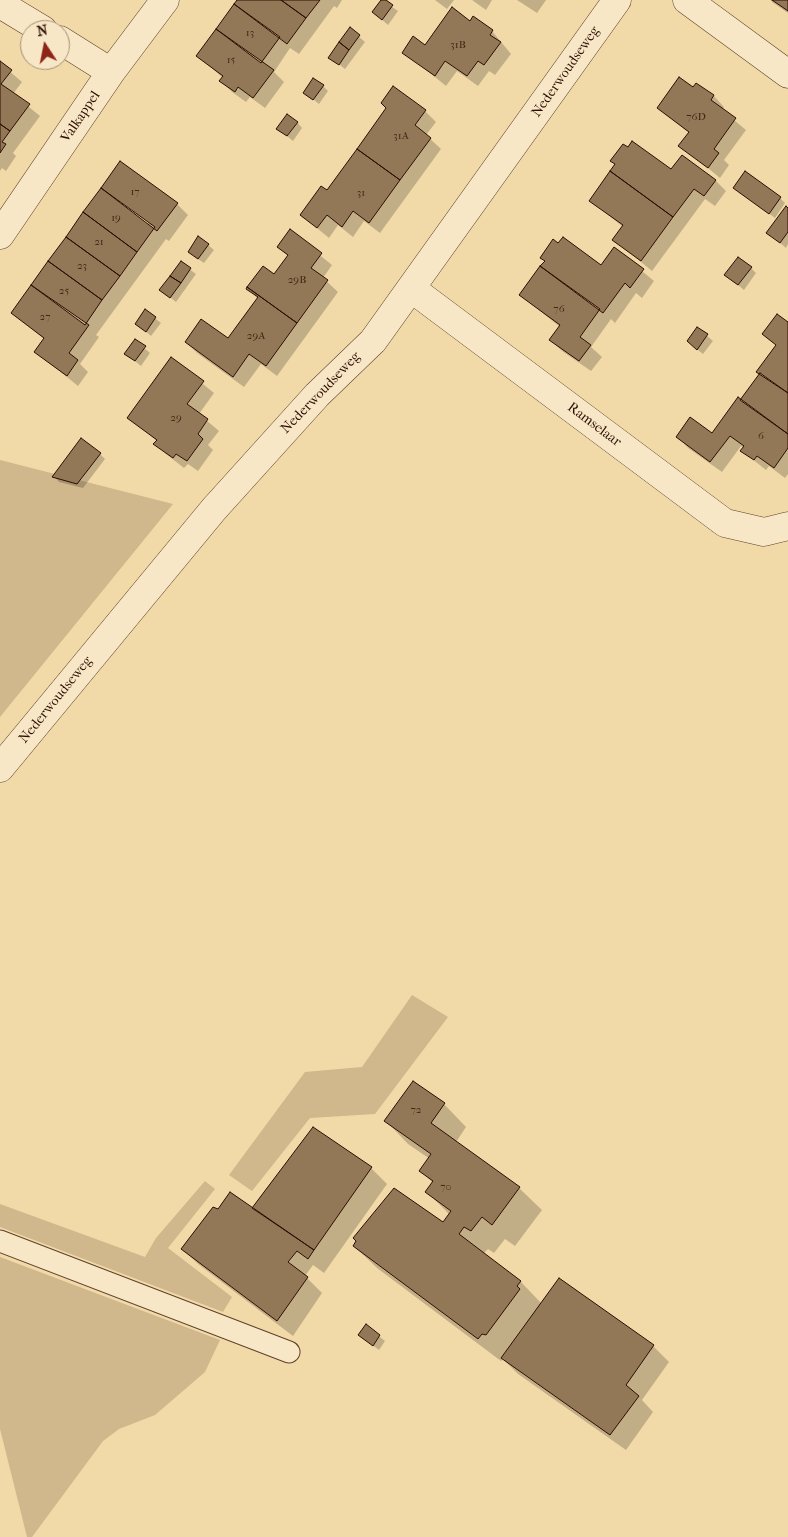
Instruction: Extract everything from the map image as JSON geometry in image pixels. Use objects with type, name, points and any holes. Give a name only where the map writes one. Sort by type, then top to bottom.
[{"type":"street","name":"Valkappel","points":[[0,235],[111,72],[165,0]]},
{"type":"street","name":"Nederwoudseweg","points":[[0,768],[214,509],[317,394],[373,341],[617,0]]},
{"type":"street","points":[[687,0],[788,74]]},
{"type":"street","points":[[0,4],[26,20]]},
{"type":"street","points":[[70,46],[111,72]]},
{"type":"street","name":"Ramselaar","points":[[412,289],[725,523],[764,532],[788,526]]},
{"type":"lane","points":[[0,1242],[289,1352]]},
{"type":"shaded area","points":[[0,460],[173,504],[0,717]]},
{"type":"shaded area","points":[[412,995],[448,1017],[375,1114],[310,1118],[252,1191],[229,1175],[305,1072],[362,1067]]},
{"type":"shaded area","points":[[205,1181],[215,1189],[168,1248],[232,1297],[223,1312],[0,1227],[0,1204],[145,1257],[156,1238]]},
{"type":"shaded area","points":[[0,1257],[220,1340],[205,1372],[155,1415],[119,1429],[103,1441],[32,1537],[27,1537],[0,1429]]},
{"type":"building","points":[[237,0],[281,0],[306,18],[287,44],[234,4]]},
{"type":"building","points":[[281,0],[320,0],[306,18]]},
{"type":"building","points":[[381,0],[386,0],[393,5],[382,20],[372,12]]},
{"type":"building","points":[[772,0],[788,0],[788,11]]},
{"type":"building","points":[[234,4],[280,37],[261,63],[216,29]]},
{"type":"building","points":[[452,7],[470,21],[473,16],[493,30],[490,35],[501,42],[484,65],[478,61],[467,76],[445,61],[435,76],[402,53],[413,36],[425,45]]},
{"type":"building","points":[[350,27],[360,35],[349,50],[339,42]]},
{"type":"building","points":[[216,29],[274,70],[253,98],[238,87],[235,92],[219,81],[223,76],[196,56]]},
{"type":"building","points":[[339,42],[349,50],[339,65],[328,58]]},
{"type":"building","points":[[0,61],[12,70],[1,84],[30,104],[10,131],[0,124]]},
{"type":"building","points":[[679,77],[693,87],[696,83],[714,95],[711,100],[736,118],[714,149],[719,153],[708,168],[678,146],[689,132],[657,108]]},
{"type":"building","points":[[313,78],[324,85],[313,100],[303,93]]},
{"type":"building","points":[[393,86],[426,110],[415,125],[431,138],[400,180],[357,149],[386,108],[381,103]]},
{"type":"building","points":[[287,114],[298,122],[287,136],[276,129]]},
{"type":"building","points":[[0,124],[10,131],[2,142],[6,144],[0,153]]},
{"type":"building","points":[[632,141],[671,169],[682,155],[716,180],[704,196],[694,189],[673,217],[610,171],[615,164],[610,161],[623,144],[628,147]]},
{"type":"building","points":[[357,149],[400,180],[369,223],[353,211],[342,227],[327,215],[317,228],[300,215],[321,186],[327,190]]},
{"type":"building","points":[[120,161],[178,203],[157,231],[101,188]]},
{"type":"building","points":[[610,171],[673,217],[641,261],[612,240],[623,225],[589,201]]},
{"type":"building","points":[[745,171],[781,197],[769,214],[733,188]]},
{"type":"building","points":[[101,188],[155,227],[137,252],[83,212]]},
{"type":"building","points":[[786,206],[788,208],[788,232],[780,243],[766,233]]},
{"type":"building","points":[[83,212],[137,252],[120,276],[66,237]]},
{"type":"building","points":[[290,229],[322,253],[311,268],[328,280],[297,323],[247,287],[263,266],[274,274],[288,255],[277,247]]},
{"type":"building","points":[[198,236],[209,244],[198,259],[188,252]]},
{"type":"building","points":[[66,237],[120,276],[102,300],[48,261]]},
{"type":"building","points":[[563,237],[601,265],[614,247],[644,269],[630,288],[625,283],[603,313],[540,266],[545,261],[540,258],[553,239],[558,243]]},
{"type":"building","points":[[738,257],[752,267],[738,285],[724,275]]},
{"type":"building","points":[[48,261],[102,300],[85,325],[31,285]]},
{"type":"building","points":[[181,261],[191,268],[181,283],[170,276]]},
{"type":"building","points":[[540,266],[600,309],[580,337],[591,345],[579,361],[549,340],[560,325],[519,295]]},
{"type":"building","points":[[170,276],[181,283],[170,298],[159,290]]},
{"type":"building","points":[[31,285],[89,325],[69,353],[78,360],[67,376],[34,352],[44,338],[11,313]]},
{"type":"building","points":[[247,287],[297,323],[266,366],[249,354],[233,377],[185,342],[201,319],[228,338],[258,297],[246,289]]},
{"type":"building","points":[[145,309],[156,317],[146,332],[135,324]]},
{"type":"building","points":[[777,314],[788,322],[788,393],[756,372],[776,345],[762,334]]},
{"type":"building","points":[[697,327],[708,334],[697,350],[687,341]]},
{"type":"building","points":[[135,339],[146,346],[135,361],[124,354]]},
{"type":"building","points":[[171,357],[204,381],[187,404],[208,419],[198,434],[203,439],[187,461],[176,454],[173,458],[153,444],[157,440],[127,418]]},
{"type":"building","points":[[760,373],[788,393],[788,434],[740,400]]},
{"type":"building","points":[[738,397],[788,434],[788,448],[774,468],[757,456],[754,460],[740,451],[744,446],[730,436],[710,462],[676,437],[690,417],[712,433]]},
{"type":"building","points":[[81,438],[101,453],[77,484],[52,477]]},
{"type":"building","points":[[413,1081],[445,1103],[431,1123],[520,1187],[492,1225],[482,1217],[471,1231],[464,1227],[459,1234],[521,1281],[517,1286],[520,1289],[486,1335],[482,1334],[478,1339],[353,1246],[356,1241],[353,1238],[394,1188],[443,1222],[451,1211],[425,1192],[433,1181],[419,1171],[431,1154],[384,1121]]},
{"type":"building","points":[[313,1127],[372,1167],[314,1250],[252,1208]]},
{"type":"building","points":[[230,1192],[314,1250],[308,1259],[297,1251],[288,1262],[308,1277],[277,1321],[181,1249],[213,1207],[218,1209]]},
{"type":"building","points":[[559,1278],[654,1345],[626,1385],[639,1396],[610,1435],[501,1358]]},
{"type":"building","points":[[366,1324],[380,1335],[373,1346],[358,1335]]}]
